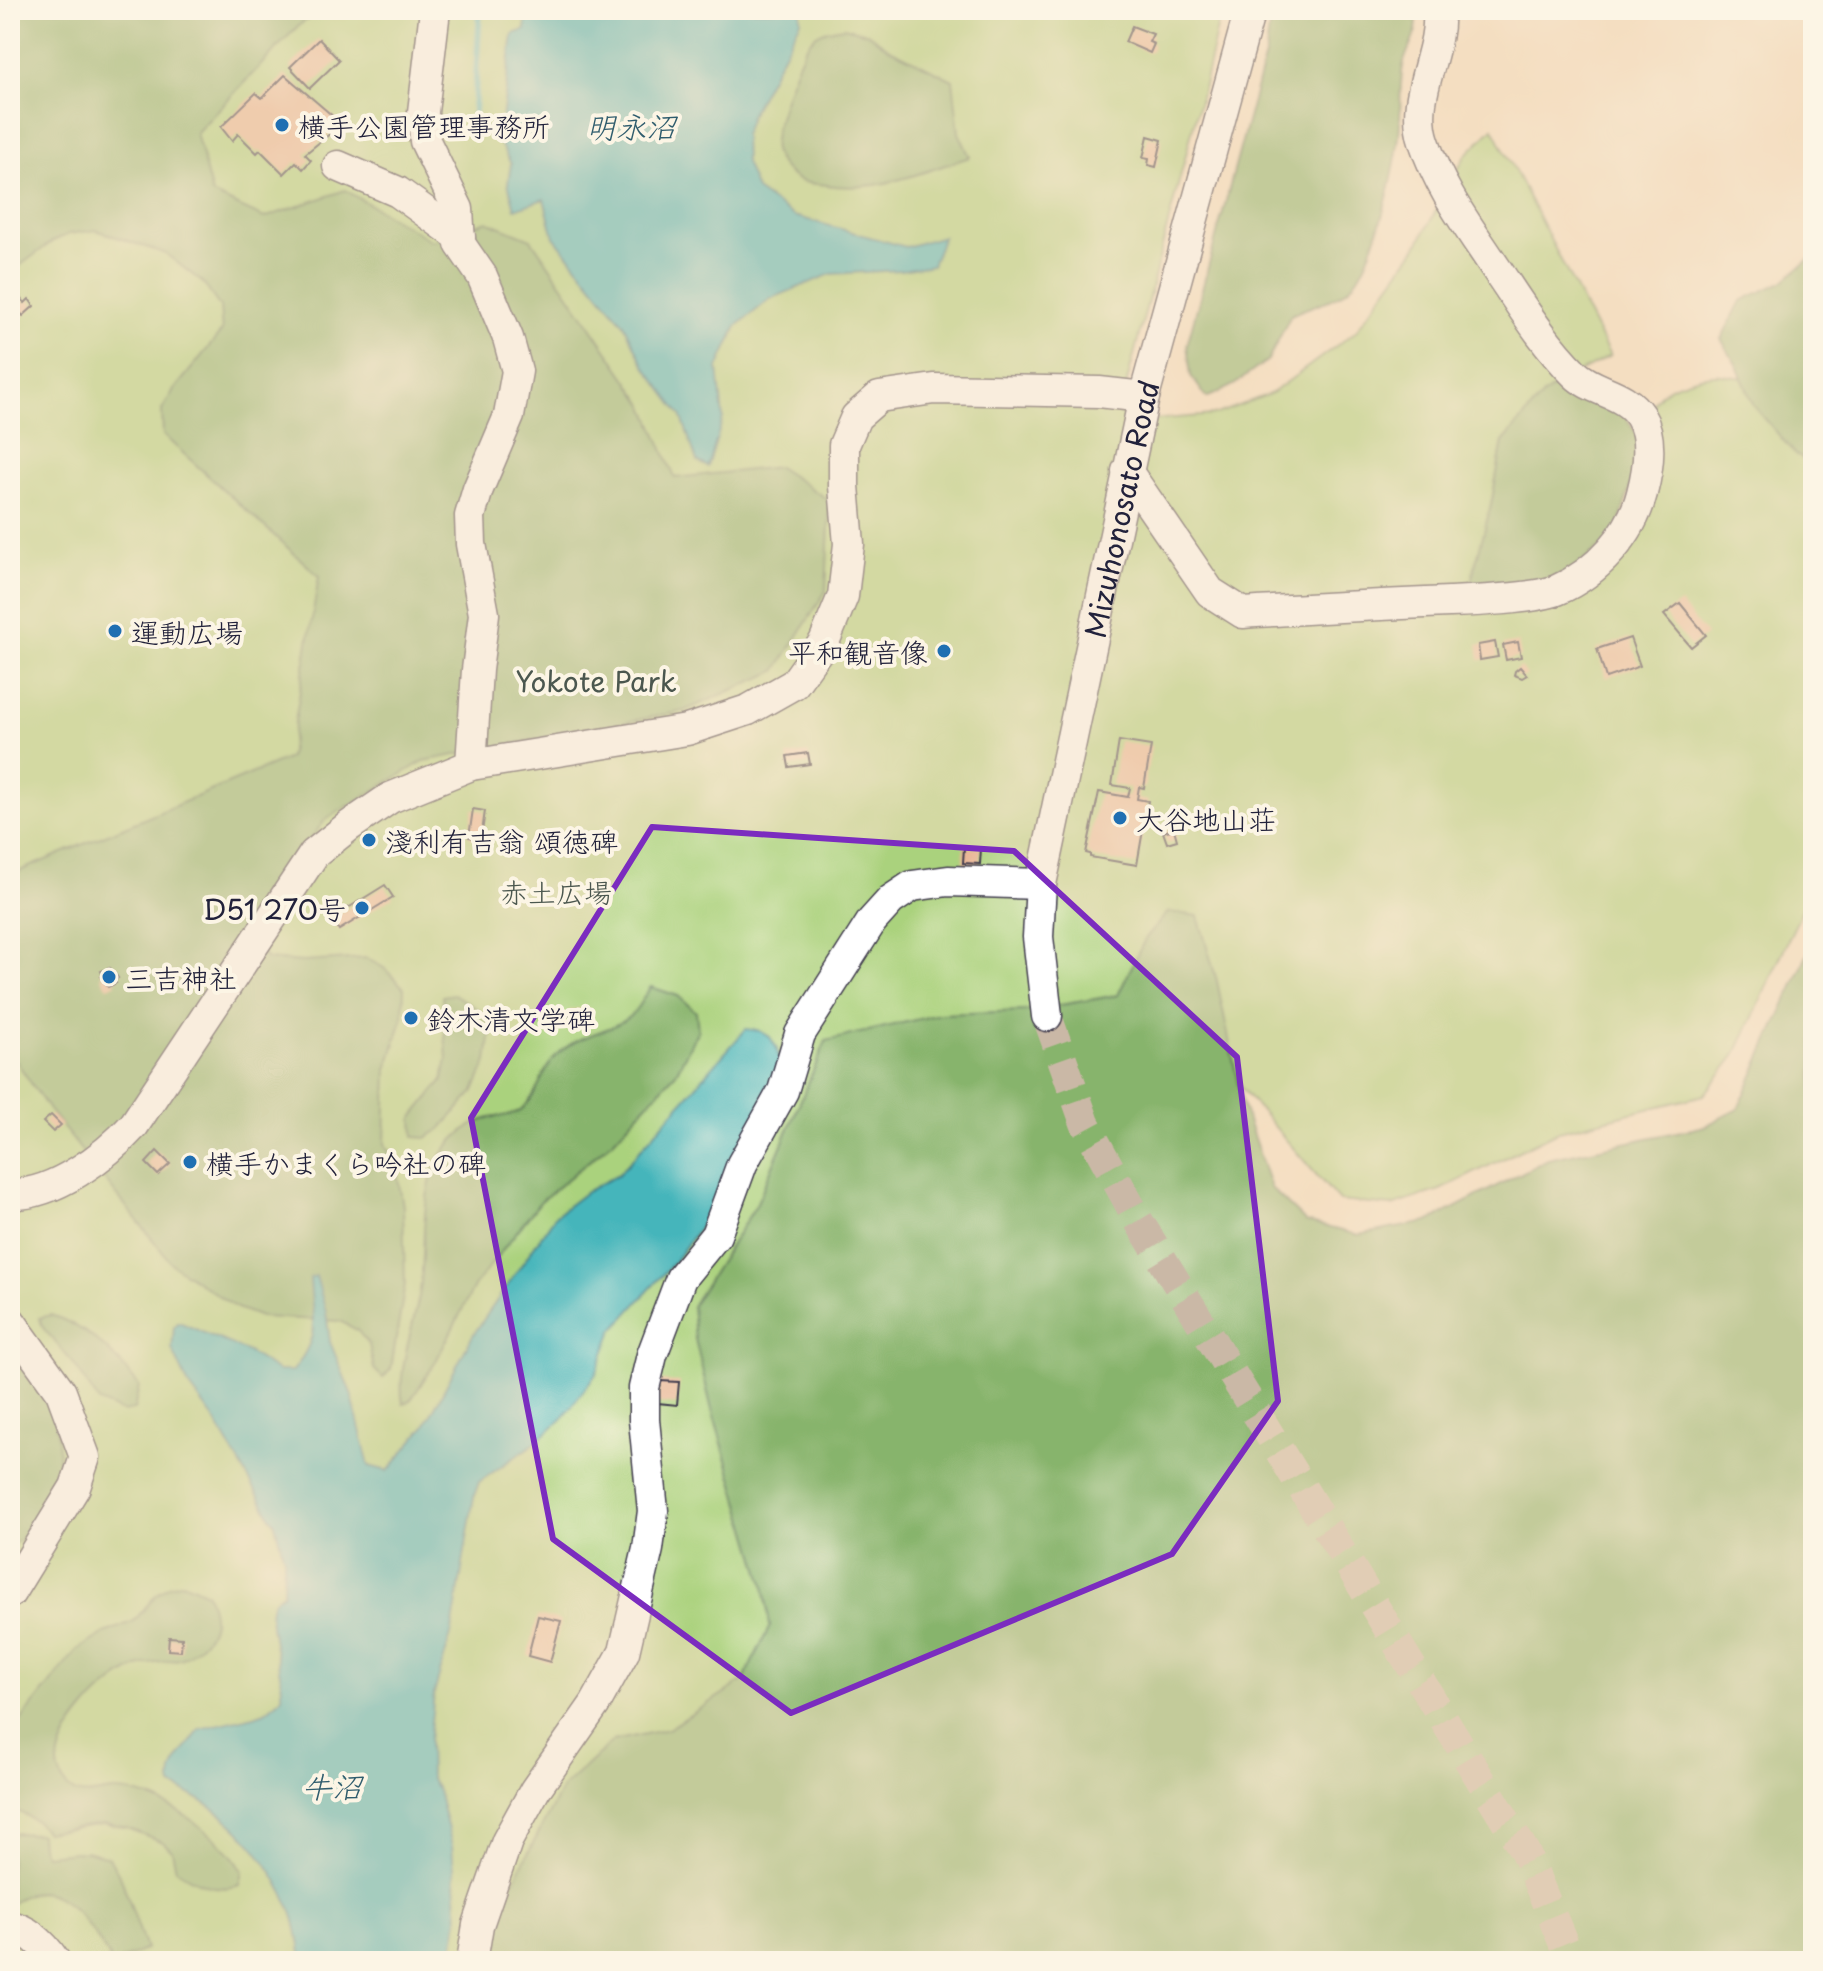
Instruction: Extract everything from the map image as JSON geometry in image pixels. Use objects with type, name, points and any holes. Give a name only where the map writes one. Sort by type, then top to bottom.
[{"type":"street","points":[[435,10],[423,112],[425,141],[458,209],[460,244],[482,276],[508,338],[517,371],[509,416],[470,516],[471,544],[484,614],[471,765]]},
{"type":"street","name":"Mizuhonosato Road","points":[[1047,1016],[1038,937],[1041,884],[1144,397],[1250,10]]},
{"type":"street","points":[[1127,471],[1210,592],[1243,613],[1493,600],[1556,590],[1591,570],[1621,539],[1637,512],[1644,486],[1649,444],[1640,416],[1623,399],[1581,380],[1551,350],[1441,186],[1422,137],[1421,97],[1439,23],[1438,10]]},
{"type":"street","points":[[338,166],[398,192],[460,237]]},
{"type":"street","points":[[10,1194],[27,1194],[64,1180],[119,1142],[134,1125],[314,854],[390,798],[471,765],[687,730],[748,710],[794,684],[824,642],[843,596],[849,544],[844,445],[856,417],[879,397],[934,389],[1099,392],[1144,397]]},
{"type":"street","points":[[472,1961],[478,1925],[507,1841],[535,1790],[595,1704],[624,1652],[648,1549],[653,1511],[644,1420],[644,1388],[652,1355],[681,1278],[716,1235],[742,1164],[783,1091],[800,1034],[872,921],[891,900],[912,886],[948,881],[1041,884]]},
{"type":"street","points":[[10,1321],[61,1392],[85,1457],[75,1487],[10,1593]]},
{"type":"street","points":[[10,1926],[23,1929],[55,1961]]},
{"type":"highlighted area","points":[[652,827],[1014,851],[1237,1057],[1278,1401],[1172,1554],[791,1713],[553,1539],[471,1118]]},
{"type":"green space","points":[[10,10],[322,10],[298,26],[196,133],[212,194],[264,218],[345,190],[432,241],[487,221],[531,239],[645,406],[675,478],[778,467],[830,501],[826,591],[776,671],[684,711],[424,761],[326,819],[242,930],[267,959],[303,962],[366,958],[384,968],[404,988],[403,1016],[387,1070],[385,1144],[396,1166],[403,1206],[405,1284],[391,1369],[383,1378],[374,1369],[369,1345],[357,1330],[340,1321],[260,1317],[237,1308],[173,1265],[49,1110],[10,1052],[10,875],[289,758],[319,576],[163,435],[162,410],[174,390],[222,331],[220,307],[203,283],[166,254],[96,230],[69,234],[53,241],[10,273]]},
{"type":"green space","name":"Yokote Park","points":[[133,10],[1221,10],[1119,413],[1151,420],[1214,415],[1272,393],[1355,332],[1416,248],[1465,156],[1493,128],[1610,356],[1566,379],[1503,442],[1491,505],[1631,546],[1651,506],[1654,475],[1650,414],[1654,402],[1664,391],[1680,383],[1717,375],[1813,392],[1813,854],[1806,901],[1735,1056],[1704,1095],[1559,1131],[1440,1190],[1392,1206],[1339,1201],[1185,1023],[1550,1961],[10,1961],[10,234]]},
{"type":"green space","points":[[1271,10],[1416,10],[1416,32],[1402,71],[1397,152],[1376,237],[1360,274],[1351,286],[1330,300],[1291,315],[1268,360],[1234,385],[1207,398],[1191,376],[1187,345],[1266,52]]},
{"type":"green space","points":[[844,27],[867,33],[890,49],[953,80],[959,133],[970,157],[899,180],[864,186],[807,183],[784,168],[775,155],[774,141],[786,94],[800,60],[815,37],[826,30]]},
{"type":"green space","points":[[1813,256],[1813,465],[1795,454],[1754,406],[1737,366],[1721,339],[1741,301],[1782,282]]},
{"type":"green space","points":[[1566,379],[1616,401],[1643,444],[1616,535],[1553,584],[1468,593],[1491,505],[1503,442],[1543,395]]},
{"type":"green space","points":[[1168,912],[1198,916],[1217,981],[1242,1103],[1271,1188],[1306,1222],[1358,1235],[1428,1222],[1548,1159],[1705,1126],[1738,1109],[1813,942],[1813,1961],[488,1961],[488,1952],[510,1888],[562,1788],[613,1741],[668,1729],[743,1681],[770,1626],[764,1585],[711,1406],[695,1339],[692,1306],[756,1205],[826,1041],[940,1014],[1025,1011],[1118,995],[1145,939]]},
{"type":"green space","points":[[651,987],[678,996],[696,1012],[698,1030],[676,1073],[613,1141],[541,1201],[475,1285],[435,1363],[410,1401],[403,1404],[402,1377],[420,1290],[427,1199],[438,1161],[456,1137],[472,1125],[520,1110],[529,1102],[556,1056],[574,1042],[630,1016]]},
{"type":"green space","points":[[454,994],[485,1014],[491,1030],[487,1062],[473,1093],[441,1129],[426,1138],[414,1137],[413,1117],[443,1080],[447,1059],[442,996]]},
{"type":"green space","points":[[51,1315],[89,1335],[121,1364],[139,1386],[134,1410],[122,1412],[99,1402],[74,1364],[44,1329],[39,1318]]},
{"type":"green space","points":[[10,1340],[51,1407],[57,1430],[58,1462],[53,1494],[41,1523],[29,1536],[10,1546]]},
{"type":"green space","points":[[183,1582],[207,1593],[213,1615],[209,1634],[185,1657],[147,1664],[111,1683],[86,1708],[66,1736],[58,1767],[63,1782],[76,1793],[131,1793],[186,1816],[219,1842],[243,1871],[240,1885],[231,1887],[215,1887],[191,1879],[176,1869],[172,1851],[163,1842],[124,1827],[104,1824],[46,1832],[36,1821],[10,1807],[10,1734],[77,1650],[105,1633],[134,1621],[156,1595],[169,1586]]},
{"type":"green space","points":[[10,1833],[40,1834],[45,1855],[86,1851],[109,1857],[121,1878],[146,1949],[120,1961],[111,1961],[82,1918],[56,1896],[42,1892],[26,1895],[10,1905]]},
{"type":"water","name":"明永沼","points":[[527,10],[801,10],[801,21],[751,114],[744,134],[745,162],[756,190],[794,216],[906,247],[943,236],[932,265],[831,274],[770,299],[737,326],[718,368],[723,418],[708,467],[697,461],[681,415],[644,365],[624,324],[554,237],[544,199],[515,209],[508,183],[511,164],[499,142],[513,34],[525,30]]},
{"type":"water","name":"牛沼","points":[[746,1029],[760,1031],[770,1037],[780,1061],[769,1094],[713,1208],[675,1261],[613,1330],[596,1374],[562,1419],[535,1443],[479,1482],[474,1496],[452,1631],[434,1694],[429,1741],[430,1777],[438,1791],[452,1845],[458,1919],[451,1961],[302,1961],[292,1912],[283,1891],[259,1854],[229,1821],[172,1786],[172,1770],[199,1729],[265,1712],[282,1698],[271,1610],[274,1601],[283,1593],[284,1558],[275,1524],[214,1419],[188,1384],[172,1349],[174,1327],[179,1322],[246,1351],[278,1371],[293,1371],[312,1336],[310,1278],[316,1276],[330,1342],[351,1393],[369,1466],[388,1471],[425,1426],[473,1335],[556,1215],[586,1192],[619,1174]]},
{"type":"building","points":[[1132,26],[1153,34],[1149,42],[1154,44],[1150,53],[1125,42]]},
{"type":"building","points":[[319,39],[339,60],[310,88],[290,67]]},
{"type":"building","name":"横手公園管理事務所","points":[[285,75],[342,124],[305,154],[311,160],[303,169],[296,162],[284,174],[260,150],[257,153],[238,134],[232,141],[221,127],[256,93],[262,98]]},
{"type":"building","points":[[1148,136],[1162,140],[1156,167],[1148,165],[1149,159],[1143,158]]},
{"type":"building","points":[[19,295],[25,303],[29,299],[34,306],[23,316],[11,302]]},
{"type":"building","points":[[1680,603],[1706,635],[1691,647],[1664,615]]},
{"type":"building","points":[[1630,638],[1640,666],[1606,678],[1597,649]]},
{"type":"building","points":[[1495,642],[1498,657],[1480,660],[1478,645]]},
{"type":"building","points":[[1518,642],[1521,657],[1506,660],[1503,645]]},
{"type":"building","points":[[1520,667],[1527,675],[1522,678],[1514,675]]},
{"type":"building","name":"大谷地山荘","points":[[1119,741],[1151,746],[1144,788],[1139,787],[1137,799],[1148,801],[1137,865],[1090,857],[1086,853],[1099,792],[1128,797],[1130,788],[1112,785]]},
{"type":"building","points":[[808,753],[810,764],[789,767],[787,756]]},
{"type":"building","points":[[473,809],[485,811],[481,839],[469,837]]},
{"type":"building","points":[[1174,829],[1177,840],[1167,843],[1163,832]]},
{"type":"building","points":[[964,847],[981,848],[980,864],[963,863]]},
{"type":"building","name":"D51 270号","points":[[385,885],[393,897],[339,930],[332,918]]},
{"type":"building","name":"三吉神社","points":[[110,968],[118,978],[108,987],[101,977],[101,971]]},
{"type":"building","points":[[589,1008],[590,1020],[571,1022],[570,1010]]},
{"type":"building","points":[[51,1115],[61,1125],[53,1132],[43,1122]]},
{"type":"building","points":[[157,1151],[170,1164],[158,1175],[146,1163]]},
{"type":"building","points":[[659,1381],[679,1382],[677,1405],[658,1403]]},
{"type":"building","points":[[538,1616],[561,1621],[550,1662],[528,1656]]},
{"type":"building","points":[[169,1637],[182,1638],[181,1651],[168,1650]]},
{"type":"waterway","points":[[480,10],[473,127],[507,136]]},
{"type":"tunnel","points":[[1047,1016],[1085,1123],[1138,1220],[1525,1852],[1571,1961]]},
{"type":"place","name":"横手公園管理事務所","points":[[282,125]]},
{"type":"place","name":"運動広場","points":[[115,631]]},
{"type":"place","name":"平和観音像","points":[[944,651]]},
{"type":"place","name":"大谷地山荘","points":[[1120,818]]},
{"type":"place","name":"淺利有吉翁 頌徳碑","points":[[369,840]]},
{"type":"place","name":"D51 270号","points":[[362,908]]},
{"type":"place","name":"三吉神社","points":[[109,977]]},
{"type":"place","name":"鈴木清文学碑","points":[[411,1018]]},
{"type":"place","name":"横手かまくら吟社の碑","points":[[190,1162]]},
{"type":"park label","name":"赤土広場","points":[[556,891]]}]
